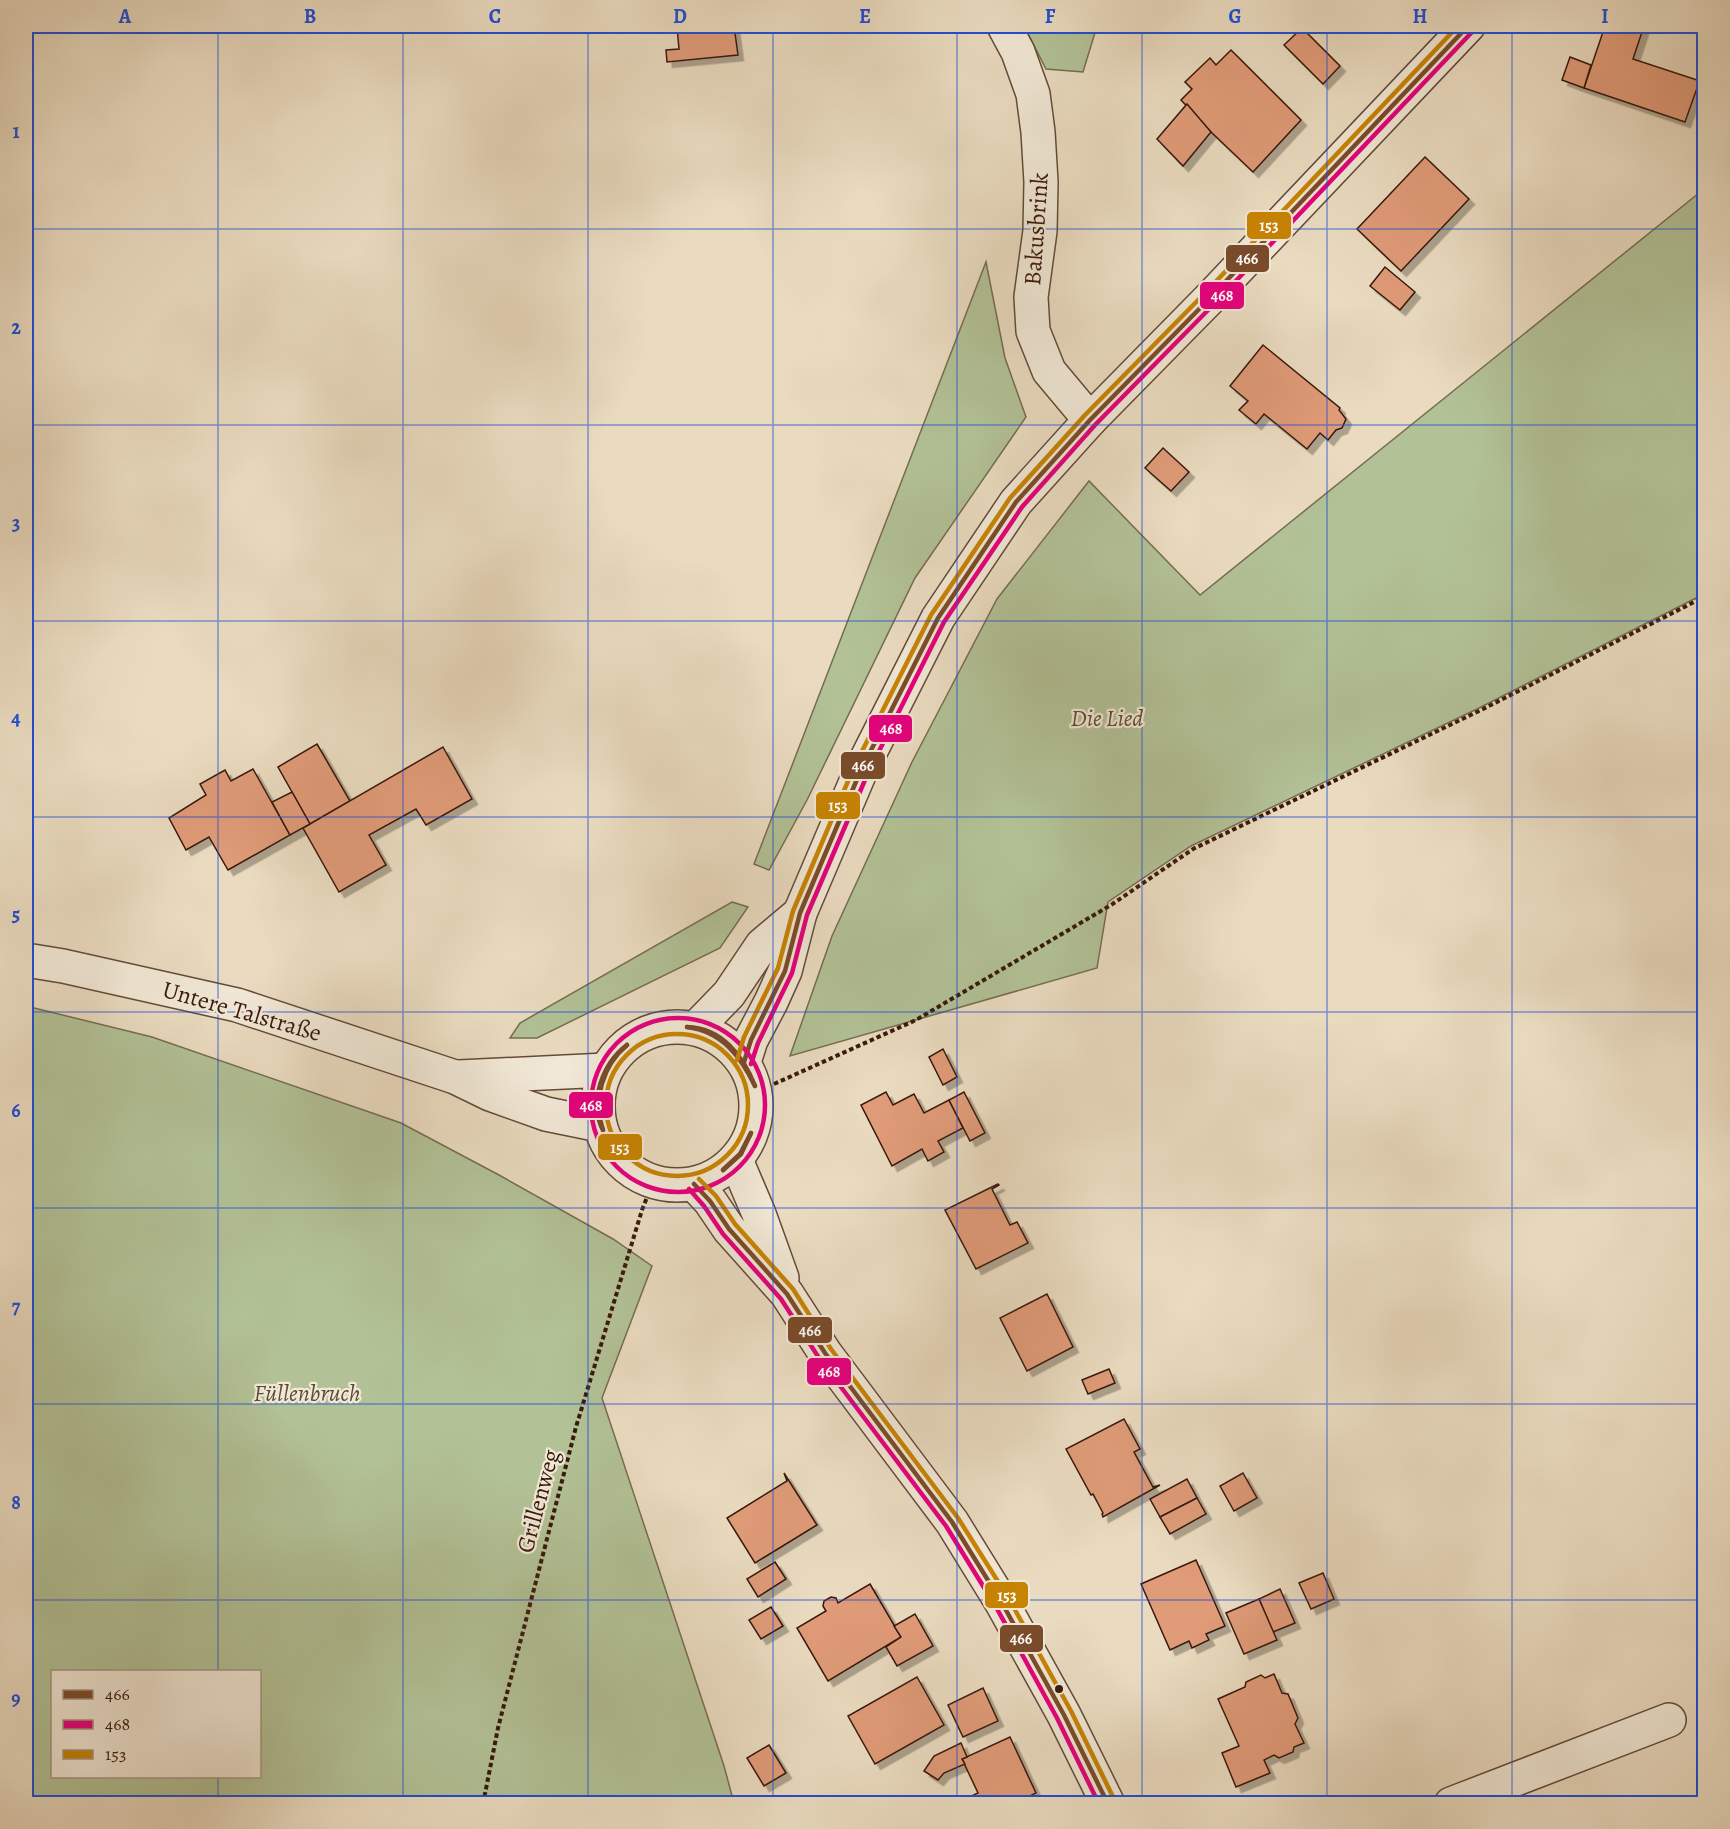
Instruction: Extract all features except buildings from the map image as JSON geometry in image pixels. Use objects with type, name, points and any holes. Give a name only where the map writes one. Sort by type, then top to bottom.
[{"type":"street","name":"Bakusbrink","points":[[1004,26],[1018,52],[1033,94],[1038,132],[1041,182],[1040,231],[1031,297],[1034,331],[1049,371],[1090,420]]},
{"type":"street","points":[[744,1062],[751,1040],[784,971],[800,913],[861,770],[938,618],[1016,502],[1090,420],[1210,298],[1468,26]]},
{"type":"street","points":[[696,1028],[729,994],[762,945],[800,913]]},
{"type":"street","name":"Untere Talstraße","points":[[26,960],[63,966],[237,1005],[454,1077],[490,1094],[546,1114],[600,1125]]},
{"type":"street","points":[[675,1026],[696,1028],[715,1035],[731,1047],[744,1062],[757,1092],[757,1112],[751,1138],[736,1160],[717,1175],[694,1184],[677,1186],[647,1196],[634,1172],[613,1152],[600,1125],[597,1107],[600,1088],[606,1070],[618,1053],[634,1038],[654,1029],[675,1026]]},
{"type":"street","name":"Untere Talstraße","points":[[454,1077],[606,1070]]},
{"type":"street","points":[[736,1160],[759,1214],[787,1294]]},
{"type":"street","points":[[694,1184],[710,1201],[729,1229],[787,1294],[825,1353],[952,1522],[1002,1603],[1064,1715],[1108,1803]]},
{"type":"street","points":[[1451,1803],[1669,1720]]},
{"type":"path","points":[[781,1081],[916,1020],[1111,905],[1193,849],[1470,716],[1704,597]]},
{"type":"path","name":"Grillenweg","points":[[483,1803],[498,1728],[576,1427],[647,1196]]},
{"type":"green space","points":[[1024,26],[1097,26],[1083,72],[1046,69]]},
{"type":"green space","name":"Die Lied","points":[[1704,189],[1704,594],[1479,708],[1191,846],[1108,902],[1097,968],[790,1056],[832,936],[912,762],[997,599],[1089,481],[1200,595]]},
{"type":"green space","points":[[986,262],[1005,358],[1026,417],[915,578],[807,800],[769,870],[754,864]]},
{"type":"green space","points":[[732,902],[748,907],[720,948],[537,1038],[510,1038],[520,1023]]},
{"type":"green space","name":"Füllenbruch","points":[[26,1006],[152,1037],[401,1123],[613,1239],[652,1266],[602,1398],[724,1766],[734,1803],[26,1803]]},
{"type":"transit line","name":"153","points":[[737,1060],[744,1037],[778,968],[793,911],[854,767],[931,615],[1010,498],[1085,415],[1205,293],[1458,26]]},
{"type":"transit line","name":"466","points":[[744,1062],[751,1040],[785,971],[800,913],[861,770],[938,618],[1016,502],[1090,420],[1210,298],[1468,26]]},
{"type":"transit line","name":"468","points":[[751,1064],[758,1043],[792,973],[807,915],[868,773],[944,622],[1022,507],[1095,425],[1215,303],[1473,31]]},
{"type":"transit line","name":"468","points":[[678,1018],[711,1025],[726,1033],[739,1044],[750,1057],[758,1072],[765,1105],[758,1138],[750,1153],[739,1166],[726,1177],[711,1185],[678,1192],[645,1185],[630,1177],[617,1166],[606,1153],[598,1138],[591,1105],[598,1072],[606,1057],[617,1044],[630,1033],[645,1025],[678,1018]]},
{"type":"transit line","name":"466","points":[[687,1027],[711,1032],[721,1038],[737,1054],[755,1086]]},
{"type":"transit line","name":"466","points":[[687,1027],[710,1034],[729,1047],[755,1086]]},
{"type":"transit line","name":"153","points":[[677,1034],[704,1039],[727,1055],[743,1078],[748,1105],[743,1132],[727,1155],[704,1171],[677,1176],[650,1171],[627,1155],[611,1132],[606,1105],[611,1078],[627,1055],[650,1039],[677,1034]]},
{"type":"transit line","name":"466","points":[[603,1130],[597,1107],[600,1084],[611,1062],[627,1045]]},
{"type":"transit line","name":"466","points":[[603,1130],[599,1107],[602,1084],[612,1062],[627,1045]]},
{"type":"transit line","name":"466","points":[[723,1170],[740,1154],[751,1133]]},
{"type":"transit line","name":"466","points":[[723,1170],[741,1154],[751,1133]]},
{"type":"transit line","name":"153","points":[[699,1179],[716,1196],[735,1224],[793,1289],[831,1349],[958,1518],[1009,1599],[1071,1711],[1115,1801]]},
{"type":"transit line","name":"466","points":[[694,1184],[710,1201],[729,1229],[787,1294],[825,1353],[952,1522],[1002,1603],[1064,1715],[1108,1804]]},
{"type":"transit line","name":"468","points":[[689,1189],[723,1234],[781,1299],[819,1358],[946,1526],[996,1607],[1057,1718],[1099,1804]]}]
